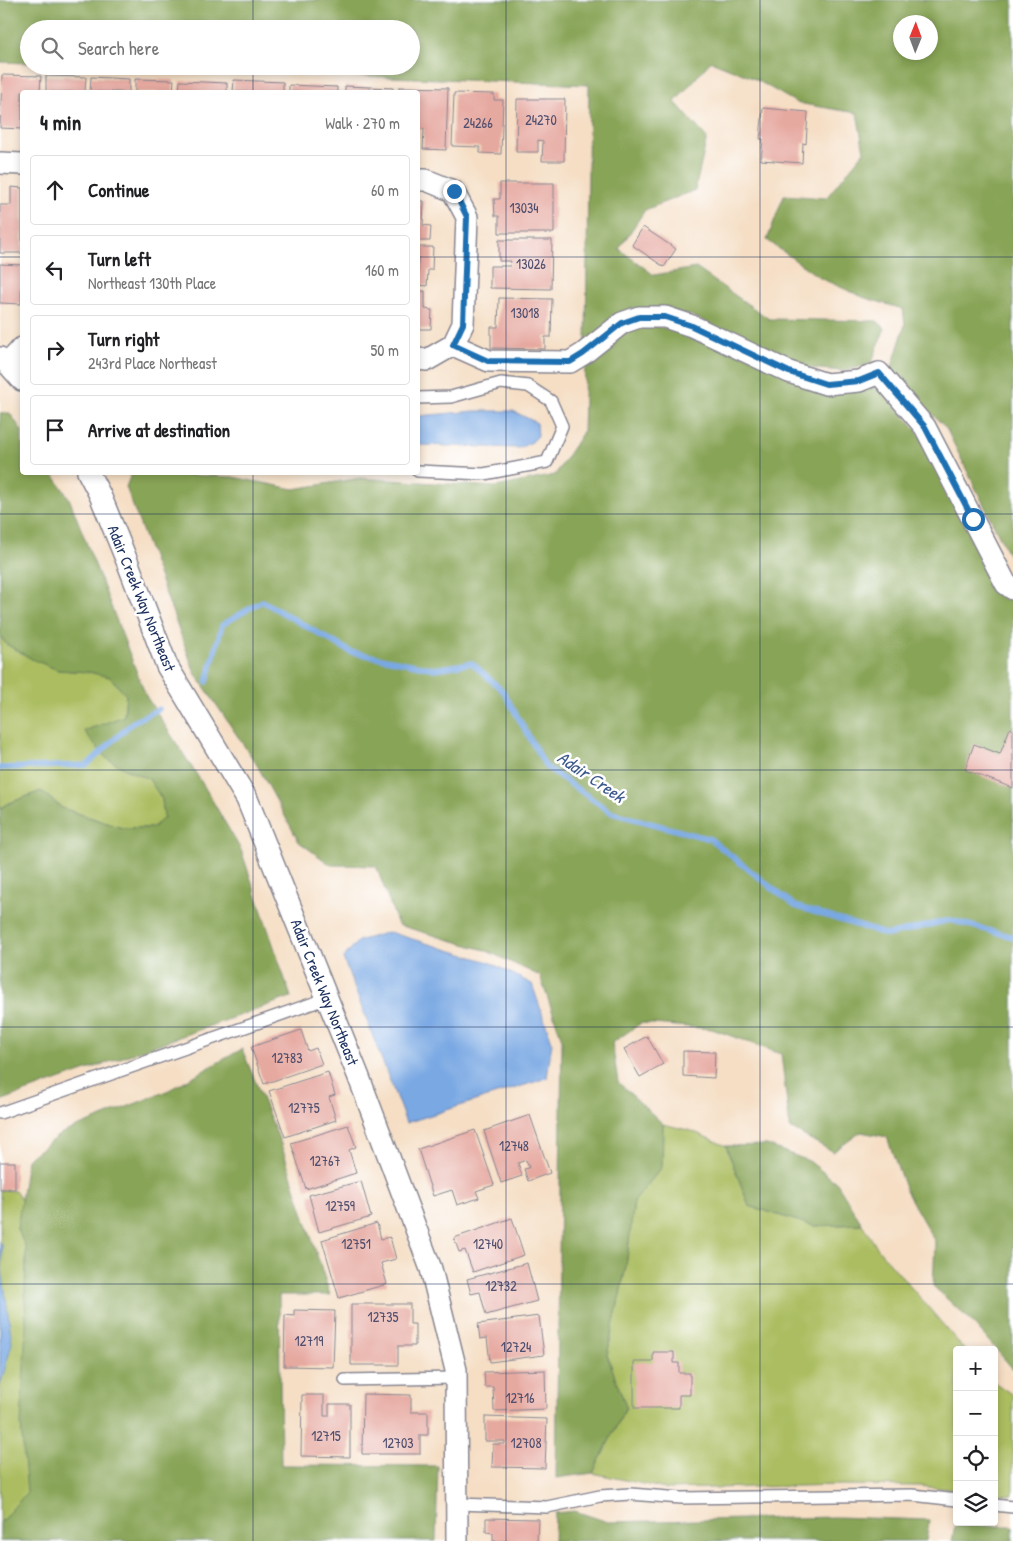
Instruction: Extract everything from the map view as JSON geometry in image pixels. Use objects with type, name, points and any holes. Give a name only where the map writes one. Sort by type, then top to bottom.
[{"type":"street","points":[[0,163],[20,164]]},
{"type":"street","points":[[420,180],[426,180],[454,191],[467,217],[463,324],[453,345],[422,360]]},
{"type":"street","points":[[453,345],[488,361],[570,362],[622,323],[639,317],[665,317],[692,326],[789,372],[826,384],[859,381],[879,373],[925,427],[1006,584],[1013,590]]},
{"type":"street","points":[[10,357],[20,376]]},
{"type":"street","name":"Adair Creek Way Northeast","points":[[90,475],[104,504],[167,666],[246,799],[328,998],[431,1269],[456,1370],[457,1541]]},
{"type":"lane","points":[[420,398],[451,397],[501,383],[528,386],[551,401],[562,426],[547,462],[484,474],[420,471]]},
{"type":"lane","points":[[0,1113],[328,998]]},
{"type":"lane","points":[[345,1380],[456,1378]]},
{"type":"lane","points":[[458,1504],[547,1507],[600,1496],[630,1494],[681,1498],[912,1494],[953,1499]]},
{"type":"lane","points":[[998,1505],[1013,1507]]},
{"type":"green space","points":[[0,0],[1013,0],[1013,564],[946,428],[890,373],[905,325],[903,309],[865,298],[820,278],[767,240],[784,195],[826,198],[864,152],[857,113],[797,103],[755,79],[711,61],[675,102],[707,138],[695,190],[645,210],[619,249],[654,275],[696,268],[769,319],[877,321],[885,328],[871,364],[844,371],[806,368],[692,316],[656,308],[586,343],[589,85],[338,75],[420,75],[420,20],[20,20],[20,63],[0,62]]},
{"type":"green space","points":[[649,326],[674,329],[854,390],[878,387],[917,430],[999,588],[1013,601],[1013,1369],[998,1352],[998,1346],[993,1346],[973,1323],[933,1286],[935,1242],[906,1191],[887,1137],[861,1132],[833,1152],[790,1128],[781,1054],[712,1029],[641,1023],[612,1043],[618,1082],[663,1124],[662,1167],[634,1202],[626,1266],[607,1355],[626,1407],[593,1473],[556,1478],[562,1039],[540,976],[485,950],[398,925],[376,866],[331,865],[299,842],[257,765],[195,673],[126,487],[131,475],[233,477],[294,489],[360,478],[495,487],[555,475],[583,432],[585,363],[624,332]]},
{"type":"green space","points":[[0,413],[10,413],[20,428],[20,475],[53,475],[69,498],[146,696],[204,786],[241,850],[291,997],[0,1101],[0,809],[7,804],[41,791],[62,808],[122,828],[152,828],[164,818],[162,799],[149,779],[127,770],[106,758],[84,731],[124,716],[126,695],[110,677],[89,672],[58,670],[32,659],[6,644],[0,636]]},
{"type":"green space","points":[[0,636],[6,644],[32,659],[58,670],[89,672],[110,677],[126,695],[124,716],[85,732],[127,770],[149,779],[162,799],[164,819],[152,828],[122,828],[62,808],[41,791],[7,804],[0,809]]},
{"type":"green space","points":[[242,1049],[281,1144],[330,1295],[279,1295],[281,1465],[438,1466],[436,1541],[0,1541],[0,1523],[27,1492],[21,1425],[26,1325],[26,1248],[17,1229],[27,1159],[62,1133],[169,1090]]},
{"type":"green space","points":[[663,1124],[692,1131],[726,1146],[749,1206],[814,1226],[862,1224],[878,1249],[962,1346],[953,1346],[953,1490],[919,1486],[843,1485],[666,1489],[593,1473],[626,1407],[607,1355],[626,1266],[634,1201],[662,1167]]},
{"type":"green space","points":[[767,1145],[809,1161],[837,1183],[862,1224],[814,1226],[749,1206],[726,1146]]},
{"type":"green space","points":[[0,1190],[16,1191],[22,1201],[17,1229],[26,1248],[25,1301],[59,1541],[0,1541]]},
{"type":"green space","points":[[998,1385],[1013,1395],[1013,1495],[998,1494]]},
{"type":"green space","points":[[575,1511],[608,1522],[837,1517],[929,1520],[926,1541],[554,1541],[555,1513]]},
{"type":"green space","points":[[955,1526],[1013,1526],[1013,1541],[952,1541]]},
{"type":"water","points":[[475,411],[513,411],[537,423],[538,436],[532,442],[519,448],[420,445],[420,416]]},
{"type":"water","points":[[389,932],[489,962],[532,984],[552,1042],[547,1078],[406,1123],[343,958],[358,941]]},
{"type":"water","points":[[0,1242],[2,1245],[2,1269],[12,1343],[0,1386]]},
{"type":"building","points":[[2,75],[41,76],[40,90],[20,90],[20,129],[0,128]]},
{"type":"building","points":[[46,76],[86,77],[85,90],[46,90]]},
{"type":"building","points":[[91,77],[129,79],[129,90],[90,90]]},
{"type":"building","points":[[135,79],[174,80],[173,90],[135,90]]},
{"type":"building","points":[[234,80],[283,82],[283,90],[233,90]]},
{"type":"building","points":[[180,81],[227,83],[227,90],[179,90]]},
{"type":"building","points":[[289,85],[337,87],[337,90],[289,90]]},
{"type":"building","points":[[345,86],[393,88],[393,90],[345,90]]},
{"type":"building","points":[[399,87],[448,88],[446,150],[423,149],[424,129],[420,129],[420,90],[399,90]]},
{"type":"building","points":[[454,93],[494,94],[494,100],[503,100],[501,154],[480,153],[480,147],[452,146]]},
{"type":"building","points":[[517,99],[565,99],[564,161],[542,161],[543,141],[538,140],[538,152],[516,152]]},
{"type":"building","points":[[763,108],[808,112],[806,144],[803,143],[802,163],[761,160],[763,139],[760,139]]},
{"type":"building","points":[[500,183],[554,183],[554,233],[499,233],[499,216],[495,216],[494,199],[500,199]]},
{"type":"building","points":[[11,187],[20,188],[20,253],[0,253],[0,205],[11,205]]},
{"type":"building","points":[[420,201],[424,201],[423,225],[431,226],[430,241],[420,241]]},
{"type":"building","points":[[643,227],[676,249],[664,267],[632,245]]},
{"type":"building","points":[[499,240],[552,240],[551,289],[490,288],[490,266],[510,266],[511,261],[499,261]]},
{"type":"building","points":[[420,247],[433,247],[432,270],[428,270],[427,286],[420,285]]},
{"type":"building","points":[[0,264],[20,265],[20,304],[0,303]]},
{"type":"building","points":[[420,291],[425,291],[425,309],[432,310],[431,329],[420,329]]},
{"type":"building","points":[[499,298],[552,299],[551,337],[545,337],[545,349],[491,348],[491,327],[498,327]]},
{"type":"building","points":[[1010,728],[1013,730],[1013,788],[965,770],[974,744],[1000,754]]},
{"type":"building","points":[[301,1030],[308,1051],[316,1048],[322,1064],[264,1084],[251,1047]]},
{"type":"building","points":[[647,1036],[663,1064],[640,1077],[624,1049]]},
{"type":"building","points":[[683,1051],[715,1052],[714,1078],[683,1076]]},
{"type":"building","points":[[328,1072],[335,1095],[329,1097],[336,1120],[285,1137],[269,1091]]},
{"type":"building","points":[[530,1115],[550,1173],[528,1181],[524,1169],[529,1168],[526,1160],[518,1163],[522,1176],[501,1183],[484,1131]]},
{"type":"building","points":[[348,1125],[356,1147],[349,1150],[356,1173],[306,1189],[291,1143]]},
{"type":"building","points":[[475,1130],[494,1185],[476,1191],[479,1198],[457,1205],[452,1190],[433,1196],[418,1149]]},
{"type":"building","points":[[0,1162],[15,1162],[15,1189],[0,1189]]},
{"type":"building","points":[[361,1181],[371,1217],[319,1232],[309,1195]]},
{"type":"building","points":[[512,1218],[524,1255],[473,1272],[465,1250],[459,1252],[454,1238]]},
{"type":"building","points":[[377,1223],[381,1239],[390,1237],[396,1259],[381,1263],[387,1284],[339,1298],[322,1240]]},
{"type":"building","points":[[527,1263],[537,1301],[486,1315],[480,1292],[471,1294],[467,1279]]},
{"type":"building","points":[[351,1304],[410,1304],[410,1324],[415,1324],[415,1346],[398,1346],[398,1365],[351,1365]]},
{"type":"building","points":[[294,1310],[335,1311],[333,1367],[284,1366],[285,1315],[294,1316]]},
{"type":"building","points":[[539,1316],[544,1355],[490,1362],[487,1338],[480,1339],[478,1324]]},
{"type":"building","points":[[653,1352],[674,1352],[674,1363],[679,1363],[679,1373],[690,1373],[690,1395],[679,1395],[679,1408],[634,1408],[634,1362],[653,1362]]},
{"type":"building","points":[[545,1370],[546,1409],[494,1411],[493,1387],[485,1387],[484,1372]]},
{"type":"building","points":[[363,1394],[411,1395],[411,1412],[428,1412],[428,1435],[420,1435],[420,1454],[362,1454]]},
{"type":"building","points":[[302,1395],[324,1395],[324,1416],[329,1416],[329,1404],[350,1404],[350,1457],[301,1456]]},
{"type":"building","points":[[485,1417],[547,1419],[545,1468],[492,1467],[493,1444],[505,1444],[505,1441],[485,1441]]},
{"type":"building","points":[[486,1518],[538,1519],[537,1541],[493,1541],[493,1533],[486,1532]]},
{"type":"waterway","name":"Adair Creek","points":[[207,682],[222,625],[262,601],[351,652],[435,669],[472,663],[503,691],[546,767],[612,813],[710,839],[795,906],[888,935],[950,920],[1013,937]]},
{"type":"waterway","name":"Adair Creek","points":[[0,768],[87,765],[133,722],[159,709]]},
{"type":"route","points":[[454,191],[467,217],[463,324],[453,345],[488,361],[570,362],[622,323],[639,317],[665,317],[692,326],[789,372],[826,384],[859,381],[879,373],[925,427],[973,519]]}]
